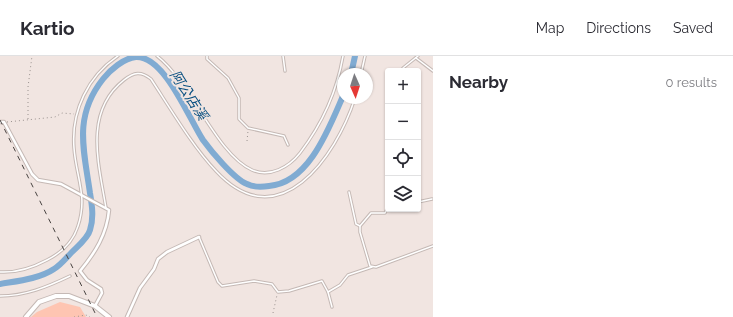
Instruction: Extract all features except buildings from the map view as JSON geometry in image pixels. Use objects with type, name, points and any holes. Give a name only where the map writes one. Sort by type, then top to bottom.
[{"type":"street","points":[[0,122],[4,122],[32,174],[38,180],[61,184],[109,210],[105,232],[95,251],[80,271],[87,280],[101,288],[102,293],[95,306]]},
{"type":"street","points":[[127,317],[140,288],[154,269],[158,260],[167,252],[199,237]]},
{"type":"street","points":[[26,317],[39,302],[56,296],[69,296],[95,306],[109,317]]},
{"type":"lane","points":[[0,272],[20,271],[35,266],[58,254],[74,239],[83,212],[83,197],[74,148],[77,114],[87,87],[105,66],[118,56]]},
{"type":"lane","points":[[157,56],[171,70],[226,147],[235,157],[251,170],[265,173],[284,168],[296,158],[308,142],[329,103],[343,56]]},
{"type":"lane","points":[[207,56],[207,59],[228,78],[239,98],[240,119],[248,128],[284,136],[288,145]]},
{"type":"lane","points":[[284,56],[285,71]]},
{"type":"lane","points":[[362,68],[365,56]]},
{"type":"lane","points":[[403,68],[418,56]]},
{"type":"lane","points":[[416,58],[433,71]]},
{"type":"lane","points":[[106,208],[97,155],[97,127],[101,112],[110,94],[131,74],[145,74],[151,79],[217,172],[242,191],[264,197],[286,193],[304,182],[313,172],[341,130],[352,104]]},
{"type":"lane","points":[[349,192],[356,224],[360,226]]},
{"type":"lane","points":[[421,201],[432,199]]},
{"type":"lane","points":[[372,267],[360,232],[360,226],[371,213],[386,212]]},
{"type":"lane","points":[[199,237],[218,282],[222,286],[254,281],[272,284],[278,292],[290,291],[322,282],[328,292],[332,307]]},
{"type":"lane","points":[[328,292],[340,284],[348,274],[433,246]]},
{"type":"lane","points":[[0,296],[11,296],[34,291],[70,276]]},
{"type":"path","points":[[28,119],[28,87],[32,56]]},
{"type":"path","points":[[4,122],[55,118],[62,113],[77,114]]},
{"type":"path","points":[[247,141],[248,128]]},
{"type":"path","points":[[273,313],[278,292]]},
{"type":"path","points":[[74,317],[86,315],[90,317]]},
{"type":"shaded area","points":[[60,302],[80,307],[86,317],[31,317],[37,312]]},
{"type":"waterway","name":"阿公店溪","points":[[352,68],[355,56]]},
{"type":"waterway","name":"阿公店溪","points":[[0,284],[21,281],[42,275],[54,269],[82,242],[89,233],[92,221],[92,212],[85,162],[83,134],[84,120],[87,107],[103,79],[113,68],[122,62],[136,57],[147,59],[157,67],[175,90],[203,140],[211,151],[236,177],[249,185],[261,187],[283,183],[295,175],[306,165],[316,152],[339,104]]},
{"type":"railway","points":[[0,120],[97,317]]}]
